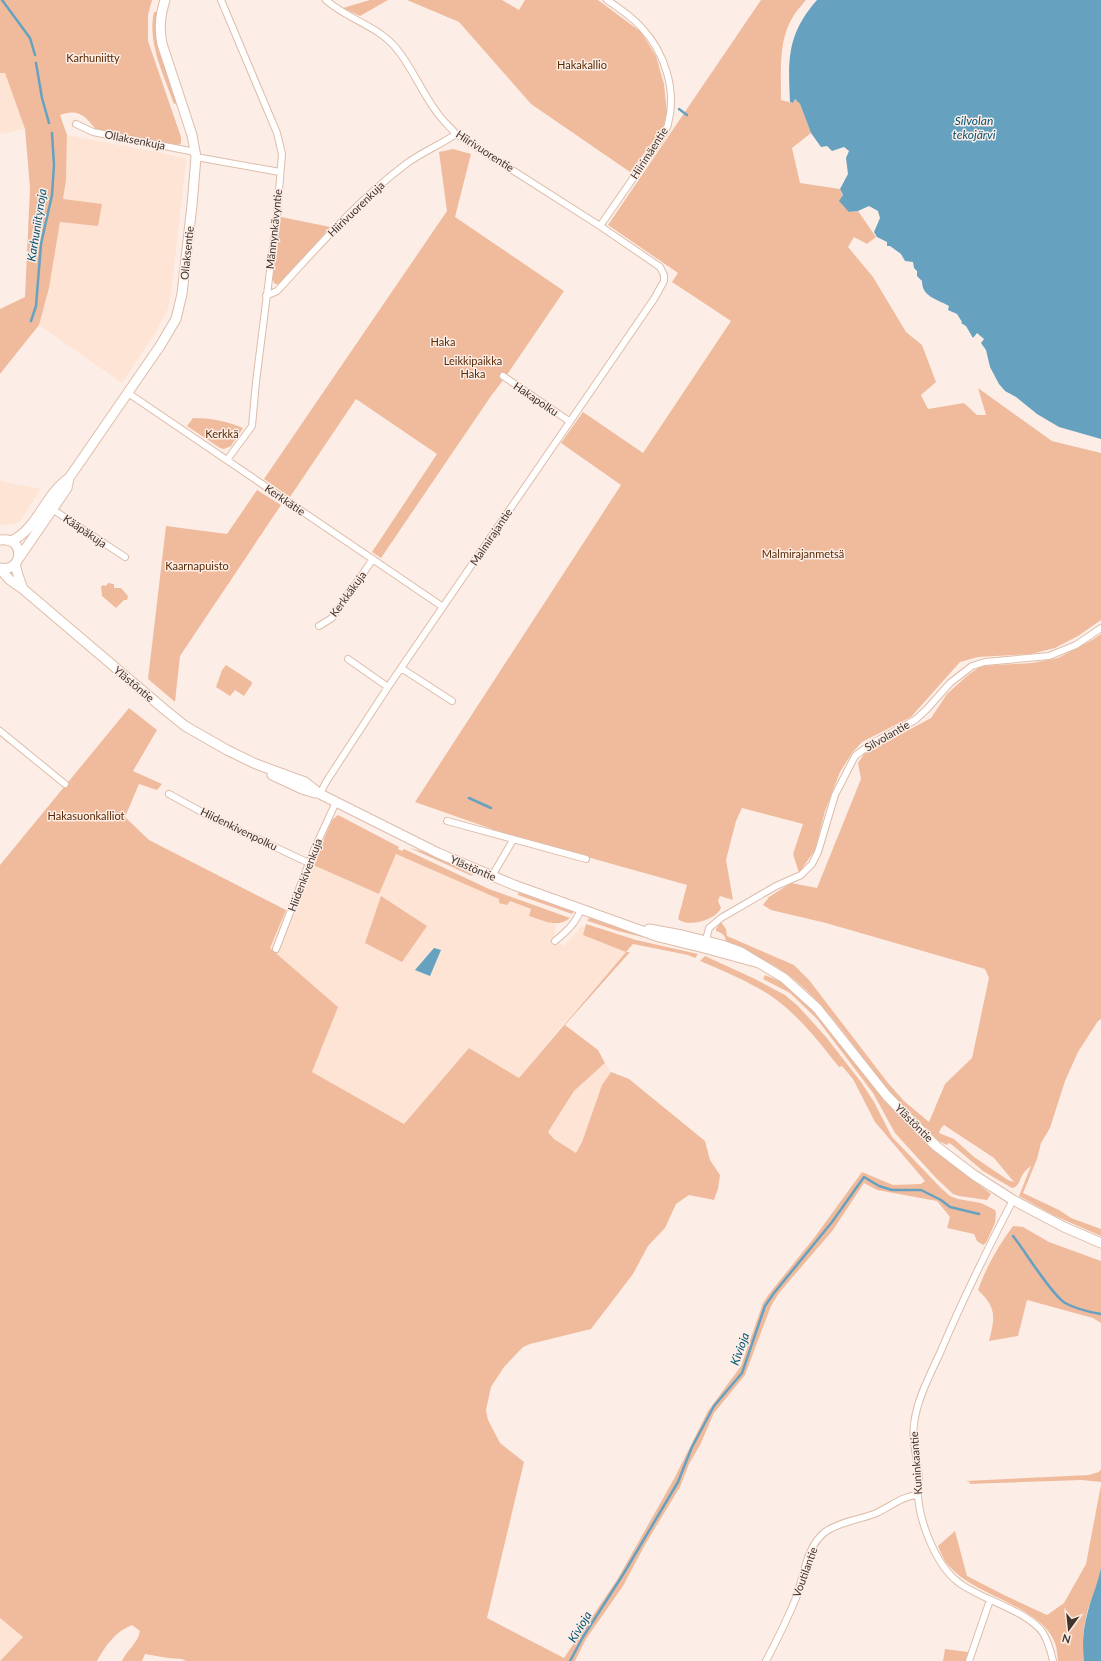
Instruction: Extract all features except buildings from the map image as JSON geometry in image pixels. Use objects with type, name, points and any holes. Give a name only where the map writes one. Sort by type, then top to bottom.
[{"type":"main road","name":"Ollaksentie","points":[[17,561],[61,484],[69,478],[164,340],[172,327],[178,311],[182,294],[191,220],[195,154],[192,135],[162,44],[159,29],[160,16],[164,0]]},
{"type":"main road","name":"Ollaksentie","points":[[11,541],[25,532],[49,507]]},
{"type":"main road","points":[[0,540],[11,541],[18,549],[18,575],[23,589]]},
{"type":"main road","name":"Ylästöntie","points":[[0,568],[8,568],[17,561]]},
{"type":"main road","name":"Ylästöntie","points":[[0,568],[10,580],[23,589],[185,726],[227,750],[256,764],[285,782],[320,794],[438,853],[492,876],[659,937],[705,944],[759,963],[784,978],[817,1008],[887,1096],[920,1131],[955,1161],[1013,1200],[1064,1227],[1101,1243]]},
{"type":"street","name":"Männynkävyntie","points":[[221,0],[277,133],[282,154],[277,215],[266,296],[252,426],[226,460]]},
{"type":"street","name":"Hiirivuorentie","points":[[326,0],[342,13],[380,34],[397,49],[436,112],[456,134],[600,226],[660,267],[664,275],[664,281]]},
{"type":"street","name":"Hiirimäentie","points":[[600,226],[668,126],[672,105],[671,89],[665,66],[654,44],[637,22],[607,0]]},
{"type":"street","name":"Ollaksenkuja","points":[[76,124],[93,132],[280,172]]},
{"type":"street","name":"Hiirivuorenkuja","points":[[266,296],[277,291],[359,203],[387,179],[407,163],[456,134]]},
{"type":"street","name":"Malmirajantie","points":[[320,794],[326,782],[388,687],[654,299],[664,281]]},
{"type":"street","name":"Hakapolku","points":[[503,376],[570,421]]},
{"type":"street","name":"Kerkkätie","points":[[128,393],[443,607]]},
{"type":"street","name":"Kääpäkuja","points":[[49,507],[125,557]]},
{"type":"street","name":"Kerkkäkuja","points":[[319,626],[332,618],[373,559]]},
{"type":"street","name":"Silvolantie","points":[[705,944],[709,928],[721,918],[776,886],[801,875],[812,864],[818,852],[835,795],[855,756],[878,740],[915,720],[950,683],[972,666],[985,662],[1049,656],[1076,644],[1101,628]]},
{"type":"street","points":[[348,659],[388,687]]},
{"type":"street","points":[[401,668],[452,701]]},
{"type":"street","points":[[0,731],[65,784]]},
{"type":"street","name":"Hiidenkivenpolku","points":[[170,794],[209,816],[309,863]]},
{"type":"street","name":"Hiidenkivenkuja","points":[[276,949],[309,863],[336,802]]},
{"type":"street","points":[[447,821],[586,859]]},
{"type":"street","points":[[492,876],[513,840]]},
{"type":"street","points":[[555,941],[566,933],[578,919],[581,909]]},
{"type":"street","name":"Kuninkaantie","points":[[1013,1200],[958,1310],[917,1411],[913,1439],[918,1470],[918,1495],[925,1527],[939,1559],[957,1582],[1011,1610],[1038,1627],[1043,1633],[1048,1644],[1053,1661]]},
{"type":"street","name":"Voutilantie","points":[[766,1661],[796,1598],[810,1553],[819,1538],[830,1529],[862,1516],[874,1514],[909,1496],[918,1495]]},
{"type":"street","points":[[970,1661],[990,1600]]},
{"type":"shaded area","points":[[0,73],[5,73],[25,129],[0,134]]},
{"type":"shaded area","points":[[67,135],[162,153],[184,158],[186,161],[168,309],[156,332],[122,383],[39,325],[49,288],[60,222],[66,180]]},
{"type":"shaded area","points":[[0,480],[41,489],[20,521],[15,524],[0,525]]},
{"type":"shaded area","points":[[396,854],[500,899],[499,902],[510,901],[532,910],[529,916],[556,925],[554,940],[564,946],[582,926],[633,944],[558,1030],[519,1078],[469,1048],[404,1124],[312,1072],[337,1007],[270,948],[286,910],[294,914],[313,865],[379,894]]},
{"type":"shaded area","points":[[605,1063],[611,1072],[602,1085],[582,1142],[576,1153],[554,1139],[548,1132],[574,1091]]},
{"type":"shaded area","points":[[0,1618],[23,1637],[0,1661]]},
{"type":"green space","name":"Karhuniitty","points":[[0,0],[152,0],[148,15],[148,41],[181,137],[181,143],[179,145],[96,130],[85,117],[77,113],[72,112],[60,115],[67,135],[66,180],[63,199],[102,204],[98,226],[60,222],[49,288],[39,325],[0,374],[0,309],[25,297],[30,188],[25,129],[5,73],[0,73]]},
{"type":"green space","points":[[370,0],[388,0],[360,16],[343,8]]},
{"type":"green space","name":"Hakakallio","points":[[407,0],[502,0],[519,10],[525,0],[598,0],[641,32],[656,56],[664,84],[667,113],[660,132],[630,172],[531,104],[459,22]]},
{"type":"green space","name":"Malmirajanmetsä","points":[[761,0],[806,0],[789,24],[785,34],[781,67],[781,100],[793,103],[795,99],[800,104],[811,133],[792,148],[800,183],[840,189],[849,212],[858,211],[876,237],[867,244],[854,237],[848,247],[873,277],[906,332],[922,345],[936,382],[921,395],[928,409],[964,403],[977,415],[986,415],[978,388],[1052,441],[1101,453],[1101,620],[1078,636],[1055,648],[1031,654],[978,657],[960,662],[911,717],[862,742],[852,753],[840,772],[825,811],[815,850],[799,873],[793,854],[803,824],[742,808],[736,821],[726,860],[733,900],[720,896],[718,901],[721,908],[714,916],[695,923],[688,923],[678,919],[687,885],[509,835],[415,802],[621,485],[561,443],[583,412],[643,453],[731,321],[672,282],[678,273],[608,225]]},
{"type":"green space","points":[[154,12],[157,12],[156,24],[159,47],[178,103],[174,104],[161,70],[155,47],[152,24]]},
{"type":"green space","name":"Haka","points":[[453,149],[471,154],[455,217],[564,291],[381,558],[372,552],[437,454],[356,399],[290,497],[264,479],[447,211],[439,152]]},
{"type":"green space","points":[[281,217],[330,227],[281,284],[275,284],[272,279]]},
{"type":"green space","name":"Kerkkä","points":[[193,418],[218,420],[243,428],[231,446],[224,449],[220,448],[187,426]]},
{"type":"green space","name":"Kaarnapuisto","points":[[257,490],[281,505],[180,656],[175,702],[148,679],[166,526],[227,534]]},
{"type":"green space","points":[[108,583],[114,584],[114,588],[121,588],[128,596],[127,600],[124,600],[116,608],[102,596],[101,587],[103,585],[106,586]]},
{"type":"green space","points":[[1101,634],[1101,1019],[1098,1021],[1078,1052],[1065,1081],[1050,1128],[1041,1143],[1037,1159],[1023,1193],[1059,1210],[1071,1218],[1101,1229],[1101,1236],[1055,1216],[1019,1196],[1031,1166],[1024,1173],[1018,1184],[1012,1188],[983,1171],[951,1144],[949,1143],[947,1145],[930,1135],[894,1096],[840,1028],[811,995],[779,968],[726,943],[724,935],[716,931],[721,922],[726,929],[727,936],[794,965],[809,980],[888,1083],[904,1101],[929,1122],[945,1084],[972,1058],[989,978],[985,969],[826,923],[771,910],[763,905],[769,897],[791,883],[817,888],[861,779],[858,763],[864,754],[931,718],[947,694],[968,675],[981,666],[1032,663],[1058,658]],"holes":[[[944,1125],[994,1158],[1014,1182],[1008,1180],[974,1157],[954,1139],[939,1133],[941,1128]]]},
{"type":"green space","points":[[226,665],[252,682],[244,696],[235,690],[230,696],[216,687],[222,670]]},
{"type":"green space","name":"Hakasuonkalliot","points":[[129,708],[157,730],[133,771],[162,784],[157,790],[139,784],[125,817],[149,840],[286,910],[270,948],[338,1007],[312,1072],[404,1124],[469,1048],[519,1078],[626,952],[630,952],[565,1025],[598,1050],[605,1063],[574,1091],[548,1132],[554,1139],[576,1153],[582,1142],[602,1085],[611,1072],[629,1079],[705,1141],[710,1160],[720,1175],[718,1189],[714,1200],[689,1195],[676,1204],[665,1228],[648,1246],[633,1274],[591,1329],[523,1347],[504,1367],[491,1387],[486,1410],[488,1420],[500,1443],[524,1462],[487,1618],[564,1658],[617,1580],[675,1477],[708,1411],[741,1366],[763,1303],[769,1294],[814,1238],[862,1172],[893,1185],[921,1184],[925,1181],[875,1122],[853,1079],[842,1066],[839,1067],[802,1022],[769,994],[700,961],[705,956],[755,979],[785,995],[798,1006],[826,1037],[861,1082],[874,1102],[892,1137],[941,1188],[950,1196],[981,1203],[995,1210],[995,1223],[986,1243],[983,1245],[977,1241],[974,1234],[947,1228],[950,1217],[937,1201],[877,1190],[864,1183],[833,1230],[779,1293],[771,1306],[745,1375],[714,1413],[700,1445],[689,1464],[680,1487],[646,1543],[623,1586],[586,1639],[575,1661],[186,1661],[182,1659],[145,1654],[142,1661],[122,1661],[139,1635],[140,1631],[132,1625],[116,1635],[97,1661],[0,1661],[23,1637],[0,1618],[0,865]]},
{"type":"green space","points":[[338,815],[399,847],[398,849],[402,851],[404,849],[489,889],[570,918],[560,923],[550,923],[529,916],[531,909],[510,901],[507,905],[499,903],[499,899],[396,854],[379,894],[313,865],[332,820]]},
{"type":"green space","points":[[410,848],[429,853],[473,875],[472,876]]},
{"type":"green space","points":[[519,891],[572,911],[573,913],[572,914],[518,895]]},
{"type":"green space","points":[[381,896],[427,926],[402,962],[365,943]]},
{"type":"green space","points":[[590,918],[659,941],[618,931],[587,920]]},
{"type":"green space","points":[[586,924],[636,940],[698,954],[695,958],[688,955],[633,944],[626,952],[583,935]]},
{"type":"green space","points":[[765,975],[781,982],[805,1001],[893,1109],[928,1145],[991,1194],[987,1200],[953,1194],[936,1178],[895,1133],[873,1093],[817,1019],[790,993],[763,979]]},
{"type":"green space","points":[[1013,1226],[1023,1227],[1049,1242],[1101,1261],[1101,1323],[1093,1318],[1027,1300],[1018,1336],[989,1341],[993,1313],[989,1302],[978,1290],[993,1256]]},
{"type":"green space","points":[[1101,1469],[1101,1482],[1082,1480],[969,1484],[970,1482],[965,1481],[1089,1475],[1099,1472]]},
{"type":"green space","points":[[1101,1485],[1101,1568],[1098,1584],[1088,1609],[1085,1622],[1083,1641],[1084,1661],[1058,1661],[1057,1649],[1048,1630],[1023,1611],[962,1577],[948,1565],[938,1546],[955,1531],[967,1576],[1047,1615],[1064,1603],[1086,1564]]},
{"type":"green space","points":[[945,1649],[968,1652],[966,1661],[943,1661]]},
{"type":"water","name":"Silvolan tekojärvi","points":[[817,0],[1101,0],[1101,439],[1059,427],[1037,414],[1016,397],[1005,391],[999,384],[990,367],[986,350],[981,343],[984,339],[977,333],[973,338],[966,326],[961,323],[962,322],[957,314],[948,310],[949,306],[927,294],[922,281],[917,276],[917,271],[914,268],[913,262],[905,261],[901,254],[890,246],[887,246],[887,242],[877,237],[874,232],[880,218],[878,211],[869,206],[858,211],[849,212],[839,201],[843,195],[840,189],[848,174],[846,158],[849,151],[844,147],[832,151],[827,146],[821,147],[811,133],[800,104],[795,99],[793,103],[790,102],[789,73],[795,36],[807,12]]},
{"type":"water","points":[[434,948],[441,950],[430,976],[415,970]]},
{"type":"water","points":[[1101,1568],[1101,1661],[1084,1661],[1083,1642],[1085,1624]]},
{"type":"waterway","name":"Karhuniitynoja","points":[[2,0],[30,38],[35,55]]},
{"type":"waterway","name":"Karhuniitynoja","points":[[36,63],[42,98],[49,123]]},
{"type":"waterway","points":[[679,109],[687,115]]},
{"type":"waterway","name":"Karhuniitynoja","points":[[31,321],[36,306],[41,244],[52,195],[54,165],[52,133]]},
{"type":"waterway","points":[[469,798],[491,808]]},
{"type":"waterway","name":"Kivioja","points":[[570,1661],[583,1637],[624,1573],[678,1482],[692,1447],[714,1406],[742,1373],[765,1306],[832,1222],[864,1177],[879,1186],[892,1190],[921,1190],[941,1200],[950,1207],[979,1214]]},
{"type":"waterway","name":"Kivioja","points":[[1013,1236],[1059,1298],[1065,1303],[1074,1307],[1101,1314]]},
{"type":"park label","name":"Leikkipaikka Haka","points":[[473,367]]}]
